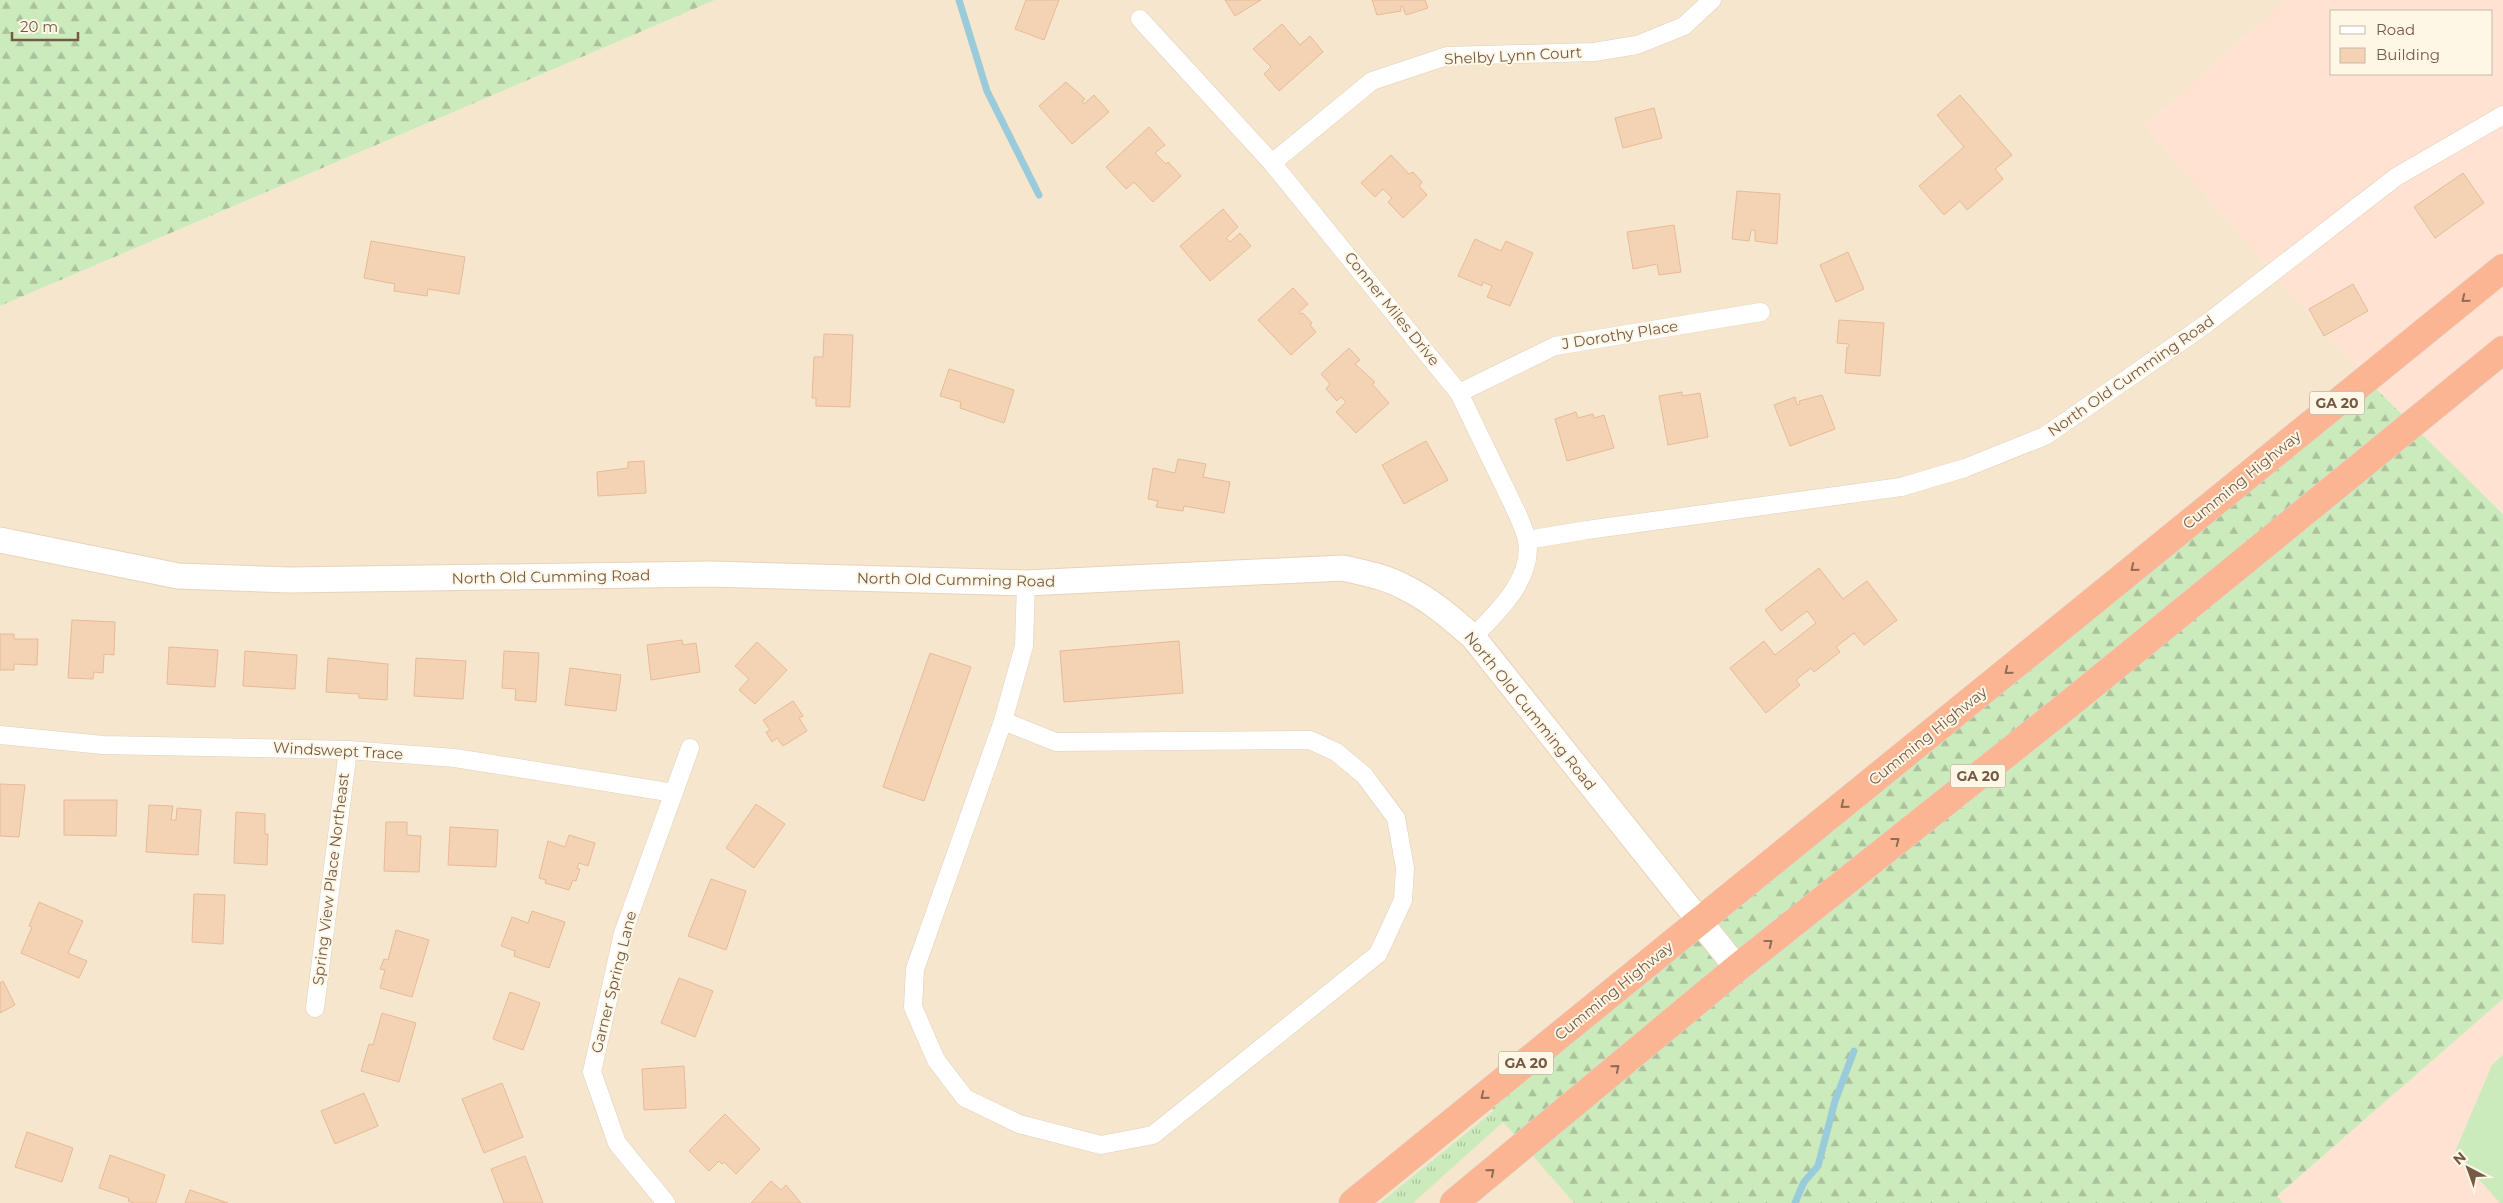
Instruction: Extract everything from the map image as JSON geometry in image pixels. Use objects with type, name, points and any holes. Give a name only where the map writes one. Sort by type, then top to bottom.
[{"type":"highway","name":"Cumming Highway","points":[[1352,1203],[2503,268]]},
{"type":"highway","name":"GA 20","points":[[1454,1203],[1736,968],[2068,704],[2503,350]]},
{"type":"street","name":"Shelby Lynn Court","points":[[1272,163],[1372,81],[1447,56],[1594,52],[1636,45],[1684,26],[1712,0]]},
{"type":"street","name":"Conner Miles Drive","points":[[1140,19],[1272,163],[1459,393],[1518,515],[1527,540],[1527,560],[1518,582],[1504,604],[1473,637]]},
{"type":"street","name":"North Old Cumming Road","points":[[1527,540],[1901,487],[1965,468],[2045,436],[2206,324],[2396,177],[2503,115]]},
{"type":"street","name":"J Dorothy Place","points":[[1459,393],[1555,346],[1760,312]]},
{"type":"street","name":"North Old Cumming Road","points":[[0,540],[178,576],[289,580],[710,574],[1026,583],[1343,568],[1383,578],[1406,587],[1437,607],[1473,637],[1736,968]]},
{"type":"street","points":[[1003,721],[1056,742],[1310,740],[1336,752],[1364,775],[1396,818],[1405,868],[1403,900],[1378,954],[1153,1135],[1101,1145],[1019,1124],[965,1098],[936,1060],[912,1007],[915,968],[1003,721],[1024,646],[1026,583]]},
{"type":"street","name":"Windswept Trace","points":[[0,735],[103,745],[348,750],[455,758],[674,793]]},
{"type":"street","name":"Garner Spring Lane","points":[[666,1203],[617,1143],[592,1072],[623,933],[690,748]]},
{"type":"street","name":"Spring View Place Northeast","points":[[315,1008],[348,750]]},
{"type":"shaded area","points":[[715,0],[2285,0],[2145,126],[2363,376],[1476,1090],[1574,1203],[0,1203],[0,306]]},
{"type":"shaded area","points":[[2285,0],[2503,0],[2503,514],[2363,376],[2145,126]]},
{"type":"shaded area","points":[[2503,999],[2503,1203],[2283,1203],[2277,1196]]},
{"type":"green space","points":[[0,0],[715,0],[0,306]]},
{"type":"green space","points":[[2363,376],[2503,514],[2503,999],[2277,1196],[2283,1203],[1574,1203],[1475,1090]]},
{"type":"green space","points":[[1652,982],[1533,1095],[1413,1203],[1380,1203]]},
{"type":"green space","points":[[2503,1055],[2503,1203],[2500,1203],[2455,1152],[2492,1065]]},
{"type":"building","points":[[1026,0],[1059,0],[1044,40],[1015,29]]},
{"type":"building","points":[[1225,0],[1261,0],[1235,16]]},
{"type":"building","points":[[1372,0],[1425,0],[1428,8],[1406,15],[1402,6],[1400,7],[1401,11],[1377,15]]},
{"type":"building","points":[[1282,24],[1300,45],[1310,36],[1323,52],[1279,91],[1264,74],[1271,67],[1253,49]]},
{"type":"building","points":[[1066,82],[1085,99],[1082,101],[1084,104],[1094,95],[1109,112],[1072,144],[1039,106]]},
{"type":"building","points":[[1960,95],[2012,155],[1995,169],[2003,179],[1967,210],[1960,201],[1944,215],[1919,186],[1964,147],[1937,115]]},
{"type":"building","points":[[1654,108],[1662,138],[1623,148],[1615,118]]},
{"type":"building","points":[[1149,127],[1165,145],[1155,153],[1166,164],[1168,162],[1181,176],[1153,202],[1134,182],[1126,189],[1106,167]]},
{"type":"building","points":[[1391,155],[1409,174],[1413,172],[1422,182],[1419,186],[1427,195],[1403,218],[1388,202],[1392,198],[1383,189],[1375,197],[1361,183]]},
{"type":"building","points":[[2463,173],[2484,203],[2435,238],[2414,207]]},
{"type":"building","points":[[1737,191],[1780,194],[1777,244],[1755,241],[1755,230],[1751,230],[1749,241],[1732,239]]},
{"type":"building","points":[[1223,209],[1238,227],[1226,238],[1230,242],[1240,233],[1251,246],[1210,281],[1180,246]]},
{"type":"building","points":[[1674,225],[1681,272],[1659,275],[1657,264],[1633,269],[1627,232]]},
{"type":"building","points":[[1475,239],[1501,251],[1506,241],[1533,253],[1510,306],[1487,297],[1492,286],[1483,282],[1482,286],[1458,276]]},
{"type":"building","points":[[371,241],[465,257],[459,294],[428,289],[427,296],[394,291],[395,284],[364,278]]},
{"type":"building","points":[[1848,252],[1864,289],[1836,302],[1820,265]]},
{"type":"building","points":[[2353,284],[2368,311],[2324,336],[2309,309]]},
{"type":"building","points":[[1293,288],[1308,304],[1299,312],[1303,313],[1312,323],[1310,325],[1316,332],[1291,355],[1258,320]]},
{"type":"building","points":[[1839,320],[1884,323],[1880,376],[1845,373],[1847,347],[1849,348],[1849,344],[1837,343]]},
{"type":"building","points":[[824,334],[853,335],[850,407],[816,406],[816,398],[812,398],[814,357],[823,357]]},
{"type":"building","points":[[1349,348],[1360,360],[1355,364],[1375,382],[1372,384],[1389,403],[1356,433],[1336,412],[1346,402],[1341,397],[1337,401],[1326,389],[1330,384],[1321,374]]},
{"type":"building","points":[[949,369],[1014,390],[1004,423],[960,408],[961,402],[940,396]]},
{"type":"building","points":[[1682,392],[1682,396],[1700,393],[1708,437],[1668,445],[1659,396]]},
{"type":"building","points":[[1822,395],[1835,429],[1790,446],[1774,405],[1795,397],[1797,405],[1800,404],[1799,401]]},
{"type":"building","points":[[1576,412],[1578,418],[1593,414],[1594,418],[1604,415],[1614,448],[1567,461],[1555,419]]},
{"type":"building","points":[[1426,441],[1448,480],[1404,504],[1382,465]]},
{"type":"building","points":[[1178,459],[1206,464],[1203,477],[1230,482],[1224,513],[1184,506],[1183,511],[1156,507],[1158,501],[1148,499],[1153,468],[1175,473]]},
{"type":"building","points":[[644,461],[646,493],[598,496],[597,472],[628,468],[628,462]]},
{"type":"building","points":[[1819,568],[1843,599],[1867,581],[1897,620],[1864,645],[1854,633],[1836,647],[1840,652],[1814,672],[1811,668],[1796,680],[1800,685],[1766,713],[1730,668],[1764,641],[1775,655],[1816,623],[1807,611],[1781,631],[1765,610]]},
{"type":"building","points":[[72,620],[115,622],[114,655],[104,654],[103,673],[94,672],[93,679],[68,678]]},
{"type":"building","points":[[0,634],[14,634],[14,639],[38,639],[37,665],[14,664],[14,670],[0,670]]},
{"type":"building","points":[[682,640],[683,645],[696,643],[700,672],[651,680],[647,645]]},
{"type":"building","points":[[1179,641],[1183,693],[1064,702],[1060,651]]},
{"type":"building","points":[[757,642],[787,670],[755,704],[739,690],[749,679],[735,666]]},
{"type":"building","points":[[169,647],[218,650],[215,687],[167,684]]},
{"type":"building","points":[[245,651],[297,655],[295,689],[243,686]]},
{"type":"building","points":[[504,651],[539,653],[536,702],[515,700],[516,689],[502,688]]},
{"type":"building","points":[[930,653],[971,667],[924,801],[883,787]]},
{"type":"building","points":[[328,658],[388,664],[387,700],[359,698],[359,694],[326,692]]},
{"type":"building","points":[[416,658],[466,661],[463,699],[414,696]]},
{"type":"building","points":[[570,668],[621,675],[616,711],[565,705]]},
{"type":"building","points":[[793,701],[803,716],[799,718],[807,731],[783,746],[777,738],[772,742],[766,732],[770,730],[763,720]]},
{"type":"building","points":[[0,784],[25,785],[19,837],[0,836]]},
{"type":"building","points":[[64,800],[117,800],[116,836],[64,835]]},
{"type":"building","points":[[756,804],[785,824],[754,868],[726,848]]},
{"type":"building","points":[[149,805],[173,806],[171,820],[176,820],[177,808],[201,810],[198,855],[146,852]]},
{"type":"building","points":[[236,812],[265,814],[265,834],[268,834],[267,865],[234,863]]},
{"type":"building","points":[[386,822],[407,822],[407,835],[421,836],[419,872],[384,871]]},
{"type":"building","points":[[450,827],[498,830],[496,867],[448,865]]},
{"type":"building","points":[[569,835],[595,843],[588,866],[579,863],[577,868],[580,869],[576,881],[573,880],[569,890],[545,883],[546,880],[539,878],[548,841],[565,847]]},
{"type":"building","points":[[711,879],[746,891],[726,950],[688,936]]},
{"type":"building","points":[[194,894],[225,895],[223,944],[192,942]]},
{"type":"building","points":[[39,902],[83,921],[68,953],[87,961],[79,978],[21,953],[32,927],[29,926]]},
{"type":"building","points":[[532,911],[565,922],[549,968],[514,956],[515,951],[501,946],[512,917],[528,923]]},
{"type":"building","points":[[396,930],[429,940],[412,997],[380,988],[385,970],[380,969],[384,959],[388,960]]},
{"type":"building","points":[[679,978],[713,991],[695,1037],[661,1023]]},
{"type":"building","points":[[3,981],[15,1005],[0,1013],[0,983]]},
{"type":"building","points":[[510,992],[540,1003],[523,1050],[493,1039]]},
{"type":"building","points":[[382,1013],[416,1023],[399,1082],[361,1071],[369,1044],[373,1045]]},
{"type":"building","points":[[684,1066],[686,1108],[644,1110],[642,1069]]},
{"type":"building","points":[[502,1083],[523,1137],[484,1153],[462,1099]]},
{"type":"building","points":[[364,1093],[378,1126],[335,1144],[321,1111]]},
{"type":"building","points":[[725,1114],[760,1149],[736,1174],[724,1162],[722,1164],[719,1161],[709,1171],[689,1151]]},
{"type":"building","points":[[27,1132],[73,1148],[62,1182],[15,1167]]},
{"type":"building","points":[[110,1155],[165,1175],[156,1203],[134,1203],[128,1201],[129,1198],[99,1188]]},
{"type":"building","points":[[525,1156],[543,1203],[504,1203],[491,1169]]},
{"type":"building","points":[[771,1181],[781,1190],[786,1185],[801,1203],[751,1203]]},
{"type":"building","points":[[190,1190],[228,1203],[185,1203]]},
{"type":"waterway","points":[[959,0],[987,91],[1039,195]]},
{"type":"waterway","points":[[1795,1203],[1804,1182],[1818,1166],[1835,1101],[1854,1051]]}]
